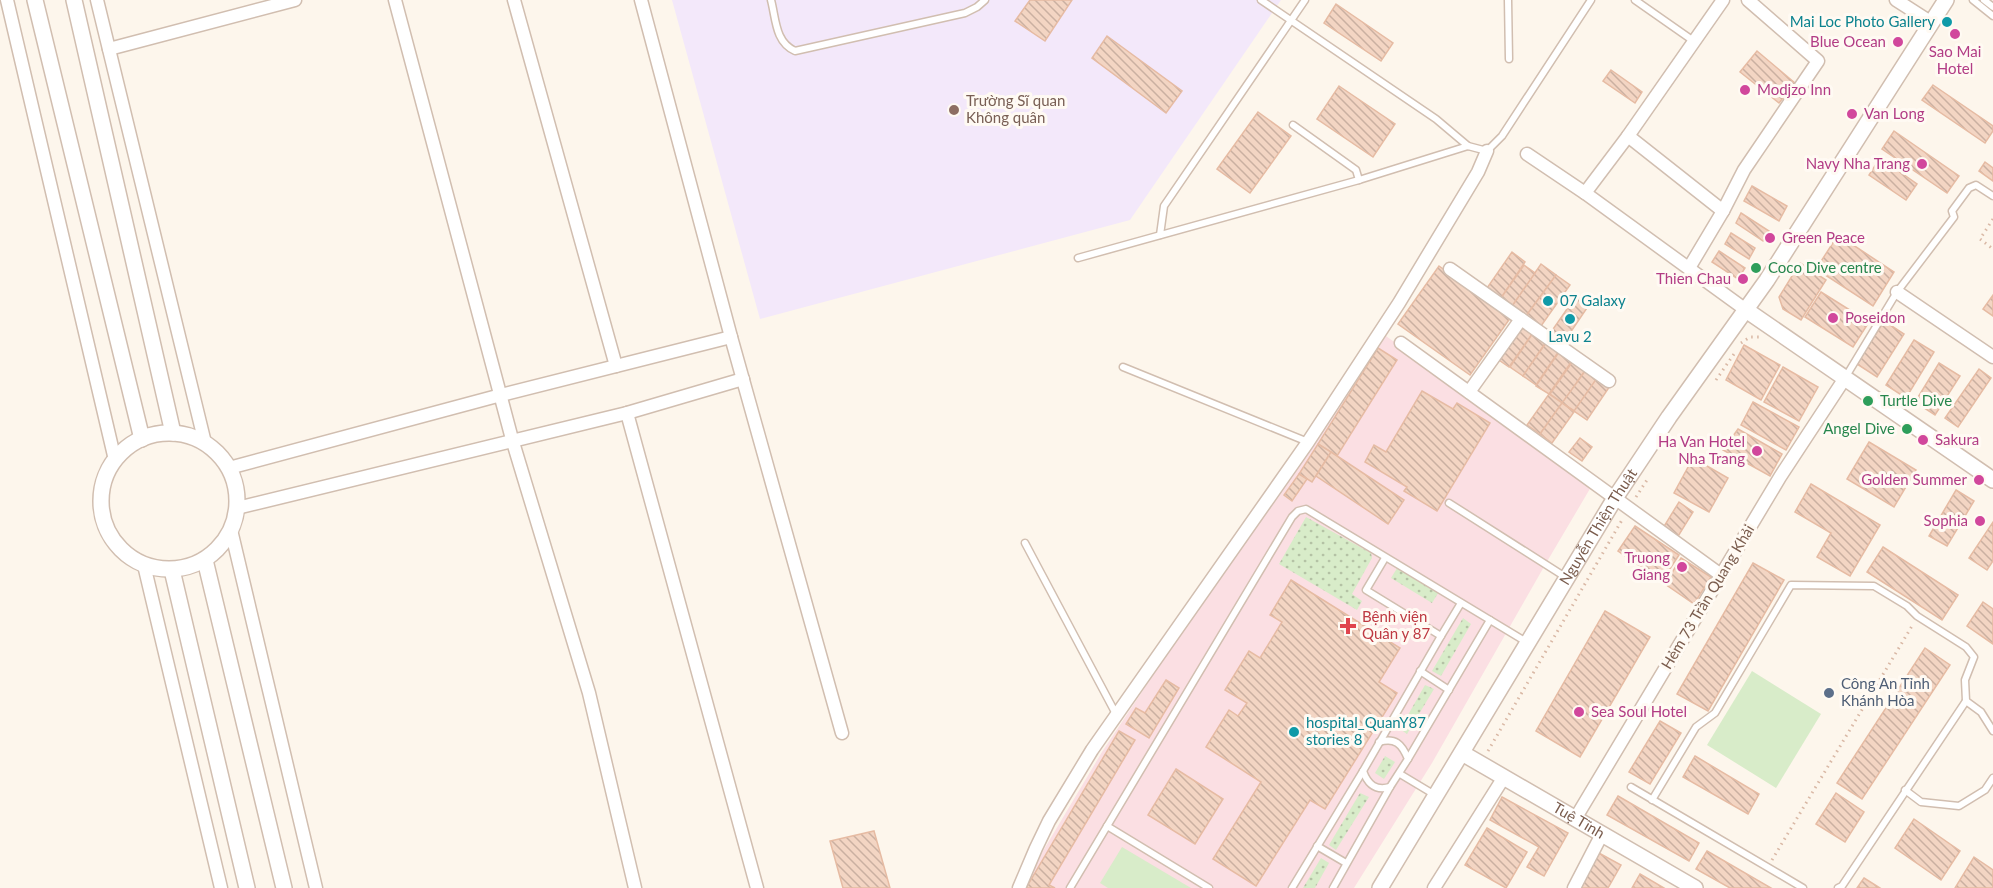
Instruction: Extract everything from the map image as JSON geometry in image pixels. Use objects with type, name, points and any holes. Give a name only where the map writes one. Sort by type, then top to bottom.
[{"type":"street","points":[[8,0],[115,460]]},
{"type":"street","points":[[35,0],[142,439]]},
{"type":"street","points":[[74,0],[173,433]]},
{"type":"street","points":[[97,0],[205,443]]},
{"type":"street","points":[[109,49],[295,0]]},
{"type":"street","points":[[395,0],[512,439],[589,693],[635,888]]},
{"type":"street","points":[[514,0],[616,366]]},
{"type":"street","points":[[641,0],[731,337],[842,733]]},
{"type":"street","points":[[1585,193],[1628,136],[1723,0]]},
{"type":"street","points":[[1689,268],[1744,170],[1818,62],[1748,0]]},
{"type":"street","points":[[1896,0],[1932,23]]},
{"type":"street","name":"Nguyễn Thiện Thuật","points":[[1380,888],[1615,498],[1669,417],[1746,310],[1946,0]]},
{"type":"street","points":[[1628,136],[1723,211]]},
{"type":"street","points":[[1019,888],[1035,848],[1071,782],[1116,714],[1308,442],[1399,303],[1478,172],[1487,151]]},
{"type":"street","points":[[1527,154],[1585,193],[1746,310],[1993,480]]},
{"type":"street","points":[[1450,269],[1609,381]]},
{"type":"street","points":[[1897,292],[1993,357]]},
{"type":"street","points":[[1469,392],[1521,319]]},
{"type":"street","points":[[229,468],[501,395],[731,337]]},
{"type":"street","points":[[1401,344],[1721,575]]},
{"type":"street","name":"Hẻm 73 Trần Quang Khải","points":[[1575,819],[1780,477],[1845,378]]},
{"type":"street","points":[[237,508],[512,439],[627,413],[743,379]]},
{"type":"street","points":[[627,413],[758,888]]},
{"type":"street","points":[[173,433],[190,436],[205,443],[229,468],[236,487],[237,508],[231,530],[220,547],[205,560],[189,567],[172,570],[158,568],[144,564],[126,554],[112,538],[104,519],[101,498],[105,478],[115,460],[127,448],[142,439],[157,434],[173,433]]},
{"type":"street","points":[[231,530],[316,888]]},
{"type":"street","points":[[205,560],[284,888]]},
{"type":"street","points":[[144,564],[221,888]]},
{"type":"street","points":[[172,570],[248,888]]},
{"type":"street","name":"Tuệ Tĩnh","points":[[1462,753],[1695,888]]},
{"type":"street","points":[[1434,888],[1504,777]]},
{"type":"street","points":[[1574,888],[1602,834]]},
{"type":"lane","points":[[771,0],[780,39],[786,47],[795,51],[965,13],[985,0]]},
{"type":"lane","points":[[1261,0],[1436,119],[1468,146],[1487,151],[1502,136],[1591,0]]},
{"type":"lane","points":[[1160,235],[1164,206],[1305,0]]},
{"type":"lane","points":[[1508,0],[1509,59]]},
{"type":"lane","points":[[1635,0],[1695,42]]},
{"type":"lane","points":[[1973,0],[1993,16]]},
{"type":"lane","points":[[1984,0],[1993,7]]},
{"type":"lane","points":[[1293,125],[1356,170],[1359,180]]},
{"type":"lane","points":[[1078,258],[1359,180],[1468,146]]},
{"type":"lane","points":[[1845,378],[1897,292],[1954,217],[1952,211],[1969,188],[1976,185],[1993,196]]},
{"type":"lane","points":[[1123,366],[1308,442]]},
{"type":"lane","points":[[1449,503],[1568,578]]},
{"type":"lane","points":[[1070,888],[1292,517],[1298,511],[1306,508],[1385,558],[1529,643]]},
{"type":"lane","points":[[1025,543],[1116,714]]},
{"type":"lane","points":[[1385,558],[1366,590],[1441,636]]},
{"type":"lane","points":[[1652,800],[1696,727],[1715,713],[1791,585],[1874,586],[1966,647],[1974,657],[1965,680],[1966,700],[1842,886],[1838,888]]},
{"type":"lane","points":[[1292,888],[1461,603]]},
{"type":"lane","points":[[1333,888],[1390,787],[1400,774],[1490,620]]},
{"type":"lane","points":[[1420,671],[1449,690]]},
{"type":"lane","points":[[1966,700],[1982,711],[1993,730]]},
{"type":"lane","points":[[1379,742],[1388,740],[1398,742],[1408,759]]},
{"type":"lane","points":[[1363,771],[1365,778],[1373,787],[1382,789],[1390,787]]},
{"type":"lane","points":[[1400,774],[1436,796]]},
{"type":"lane","points":[[1905,790],[1921,802],[1959,806],[1985,790],[1993,778]]},
{"type":"lane","points":[[1631,787],[1803,888]]},
{"type":"lane","points":[[1985,790],[1993,792]]},
{"type":"lane","points":[[1107,826],[1207,888]]},
{"type":"lane","points":[[1317,846],[1346,863]]},
{"type":"path","points":[[1993,219],[1980,239],[1993,249]]},
{"type":"path","points":[[1710,388],[1741,343],[1750,337],[1764,337]]},
{"type":"path","points":[[1480,764],[1628,508],[1652,472]]},
{"type":"path","points":[[1768,867],[1917,616]]},
{"type":"shaded area","name":"Trường Sĩ quan Không quân","points":[[672,0],[1281,0],[1130,220],[760,319]]},
{"type":"shaded area","name":"Bệnh viện Quân y 87","points":[[1386,336],[1591,487],[1432,763],[1354,888],[1025,888],[1043,851],[1102,752],[1197,609],[1316,443]]},
{"type":"green space","points":[[1306,517],[1371,553],[1372,558],[1352,594],[1362,601],[1357,610],[1279,564]]},
{"type":"green space","points":[[1399,565],[1440,590],[1432,603],[1391,578]]},
{"type":"green space","points":[[1463,618],[1471,624],[1441,676],[1432,671]]},
{"type":"green space","points":[[1752,671],[1821,714],[1776,788],[1707,745]]},
{"type":"green space","points":[[1425,685],[1434,689],[1407,734],[1400,729]]},
{"type":"green space","points":[[1385,756],[1395,762],[1384,779],[1375,773]]},
{"type":"green space","points":[[1360,793],[1369,797],[1336,850],[1329,845]]},
{"type":"green space","points":[[1122,847],[1191,888],[1108,888],[1100,883]]},
{"type":"green space","points":[[1321,858],[1329,863],[1315,888],[1303,888]]},
{"type":"building","points":[[1030,0],[1072,0],[1045,41],[1015,21]]},
{"type":"building","points":[[1336,4],[1393,43],[1381,61],[1324,23]]},
{"type":"building","points":[[1107,36],[1182,91],[1166,113],[1092,58]]},
{"type":"building","points":[[1757,51],[1795,83],[1779,103],[1740,72]]},
{"type":"building","points":[[1611,70],[1642,92],[1635,103],[1603,81]]},
{"type":"building","points":[[1933,85],[1993,126],[1993,131],[1985,143],[1922,100]]},
{"type":"building","points":[[1339,86],[1395,124],[1373,157],[1317,119]]},
{"type":"building","points":[[1258,112],[1291,136],[1250,193],[1217,169]]},
{"type":"building","name":"Navy Nha Trang","points":[[1894,131],[1959,176],[1947,193],[1882,149]]},
{"type":"building","points":[[1880,158],[1917,184],[1906,200],[1869,175]]},
{"type":"building","points":[[1985,162],[1993,168],[1993,181],[1979,171]]},
{"type":"building","points":[[1752,186],[1787,206],[1779,221],[1744,201]]},
{"type":"building","points":[[1741,213],[1769,231],[1763,241],[1736,223]]},
{"type":"building","points":[[1731,233],[1755,248],[1749,259],[1725,244]]},
{"type":"building","points":[[1838,235],[1894,272],[1873,306],[1816,269]]},
{"type":"building","points":[[1719,251],[1745,268],[1738,279],[1712,262]]},
{"type":"building","points":[[1512,252],[1525,262],[1501,298],[1487,288]]},
{"type":"building","points":[[1800,263],[1826,280],[1801,320],[1783,309],[1779,297]]},
{"type":"building","points":[[1541,264],[1556,275],[1526,316],[1512,306]]},
{"type":"building","points":[[1524,265],[1535,273],[1512,306],[1501,298]]},
{"type":"building","points":[[1439,266],[1511,317],[1470,375],[1398,324]]},
{"type":"building","name":"07 Galaxy","points":[[1556,275],[1570,285],[1541,326],[1526,316]]},
{"type":"building","points":[[1821,292],[1869,322],[1853,347],[1805,317]]},
{"type":"building","points":[[1993,295],[1993,316],[1983,309]]},
{"type":"building","name":"Lavu 2","points":[[1576,296],[1589,305],[1564,342],[1551,332]]},
{"type":"building","points":[[1522,321],[1535,330],[1509,367],[1496,358]]},
{"type":"building","points":[[1884,321],[1904,334],[1877,377],[1857,364]]},
{"type":"building","points":[[1535,330],[1548,339],[1523,376],[1510,367]]},
{"type":"building","points":[[1548,340],[1561,348],[1536,385],[1523,376]]},
{"type":"building","points":[[1914,340],[1934,352],[1906,398],[1886,385]]},
{"type":"building","points":[[1744,345],[1780,365],[1761,400],[1726,380]]},
{"type":"building","points":[[1378,348],[1397,360],[1337,456],[1318,444]]},
{"type":"building","points":[[1561,349],[1574,358],[1549,394],[1536,386]]},
{"type":"building","points":[[1575,358],[1588,366],[1563,403],[1550,394]]},
{"type":"building","points":[[1939,363],[1960,376],[1935,415],[1915,402]]},
{"type":"building","points":[[1588,367],[1601,375],[1576,412],[1562,403]]},
{"type":"building","points":[[1783,367],[1818,387],[1799,421],[1764,402]]},
{"type":"building","points":[[1979,369],[1991,378],[1958,427],[1945,418]]},
{"type":"building","points":[[1599,375],[1612,383],[1587,420],[1574,411]]},
{"type":"building","points":[[1422,391],[1453,409],[1457,403],[1490,423],[1437,511],[1404,491],[1407,487],[1365,462],[1374,445],[1386,452]]},
{"type":"building","points":[[1549,394],[1562,403],[1540,434],[1527,425]]},
{"type":"building","points":[[1753,402],[1799,427],[1786,450],[1741,425]]},
{"type":"building","points":[[1562,403],[1574,412],[1552,443],[1540,434]]},
{"type":"building","points":[[1738,429],[1782,454],[1770,476],[1723,450]]},
{"type":"building","points":[[1580,438],[1592,447],[1582,461],[1569,452]]},
{"type":"building","points":[[1869,442],[1916,470],[1894,507],[1847,479]]},
{"type":"building","points":[[1318,444],[1331,452],[1312,482],[1299,474]]},
{"type":"building","points":[[1331,452],[1404,500],[1388,524],[1316,476]]},
{"type":"building","points":[[1693,458],[1728,478],[1709,512],[1674,493]]},
{"type":"building","points":[[1299,474],[1307,479],[1292,501],[1284,495]]},
{"type":"building","points":[[1811,484],[1880,525],[1850,576],[1817,557],[1831,533],[1795,512]]},
{"type":"building","points":[[1956,490],[1974,501],[1947,546],[1929,536]]},
{"type":"building","points":[[1679,502],[1693,512],[1677,538],[1663,528]]},
{"type":"building","points":[[1993,522],[1993,561],[1987,570],[1969,558]]},
{"type":"building","points":[[1635,526],[1679,555],[1662,581],[1618,551]]},
{"type":"building","points":[[1883,547],[1958,595],[1942,620],[1867,572]]},
{"type":"building","points":[[1681,558],[1711,577],[1694,604],[1665,584]]},
{"type":"building","points":[[1753,563],[1784,580],[1708,711],[1677,694]]},
{"type":"building","name":"hospital_QuanY87 stories 8","points":[[1291,580],[1400,648],[1379,682],[1397,693],[1325,809],[1310,800],[1256,886],[1213,859],[1261,782],[1206,747],[1229,710],[1238,716],[1247,703],[1225,690],[1249,651],[1260,658],[1282,622],[1270,615]]},
{"type":"building","points":[[1983,602],[1993,609],[1993,644],[1967,626]]},
{"type":"building","points":[[1605,611],[1650,637],[1580,757],[1536,731]]},
{"type":"building","points":[[1925,648],[1950,665],[1862,799],[1837,783]]},
{"type":"building","points":[[1166,680],[1179,688],[1149,738],[1126,724],[1136,708],[1145,713]]},
{"type":"building","points":[[1660,721],[1681,733],[1650,784],[1629,772]]},
{"type":"building","points":[[1119,731],[1135,740],[1049,885],[1055,888],[1026,888]]},
{"type":"building","points":[[1695,756],[1759,794],[1748,814],[1683,777]]},
{"type":"building","points":[[1176,769],[1223,799],[1195,844],[1148,815]]},
{"type":"building","points":[[1836,793],[1864,812],[1845,842],[1816,824]]},
{"type":"building","points":[[1618,796],[1699,843],[1689,861],[1607,815]]},
{"type":"building","points":[[1502,797],[1568,833],[1544,876],[1527,867],[1539,847],[1490,820]]},
{"type":"building","points":[[1914,819],[1960,851],[1941,880],[1895,848]]},
{"type":"building","points":[[1487,828],[1527,852],[1506,888],[1465,865]]},
{"type":"building","points":[[874,831],[890,888],[843,888],[830,841]]},
{"type":"building","points":[[1707,851],[1771,888],[1730,888],[1696,869]]},
{"type":"building","points":[[1597,852],[1621,865],[1608,888],[1576,888]]},
{"type":"building","points":[[1974,857],[1993,870],[1993,888],[1955,888]]},
{"type":"building","points":[[1640,874],[1664,888],[1632,888]]},
{"type":"building","points":[[1864,878],[1880,888],[1857,888]]},
{"type":"place","name":"Mai Loc Photo Gallery","points":[[1947,22]]},
{"type":"place","name":"Sao Mai Hotel","points":[[1955,34]]},
{"type":"place","name":"Blue Ocean","points":[[1898,42]]},
{"type":"place","name":"Modjzo Inn","points":[[1745,90]]},
{"type":"place","name":"Trường Sĩ quan Không quân","points":[[954,110]]},
{"type":"place","name":"Van Long","points":[[1852,114]]},
{"type":"place","name":"Navy Nha Trang","points":[[1922,164]]},
{"type":"place","name":"Green Peace","points":[[1770,238]]},
{"type":"place","name":"Coco Dive centre","points":[[1756,268]]},
{"type":"place","name":"Thien Chau","points":[[1743,279]]},
{"type":"place","name":"07 Galaxy","points":[[1548,301]]},
{"type":"place","name":"Poseidon","points":[[1833,318]]},
{"type":"place","name":"Lavu 2","points":[[1570,319]]},
{"type":"place","name":"Turtle Dive","points":[[1868,401]]},
{"type":"place","name":"Angel Dive","points":[[1907,429]]},
{"type":"place","name":"Sakura","points":[[1923,440]]},
{"type":"place","name":"Ha Van Hotel Nha Trang","points":[[1757,451]]},
{"type":"place","name":"Golden Summer","points":[[1979,480]]},
{"type":"place","name":"Sophia","points":[[1980,521]]},
{"type":"place","name":"Truong Giang","points":[[1682,567]]},
{"type":"place","name":"Bệnh viện Quân y 87","points":[[1348,626]]},
{"type":"place","name":"Công An Tỉnh Khánh Hòa","points":[[1829,693]]},
{"type":"place","name":"Sea Soul Hotel","points":[[1579,712]]},
{"type":"place","name":"hospital_QuanY87 stories 8","points":[[1294,732]]}]
